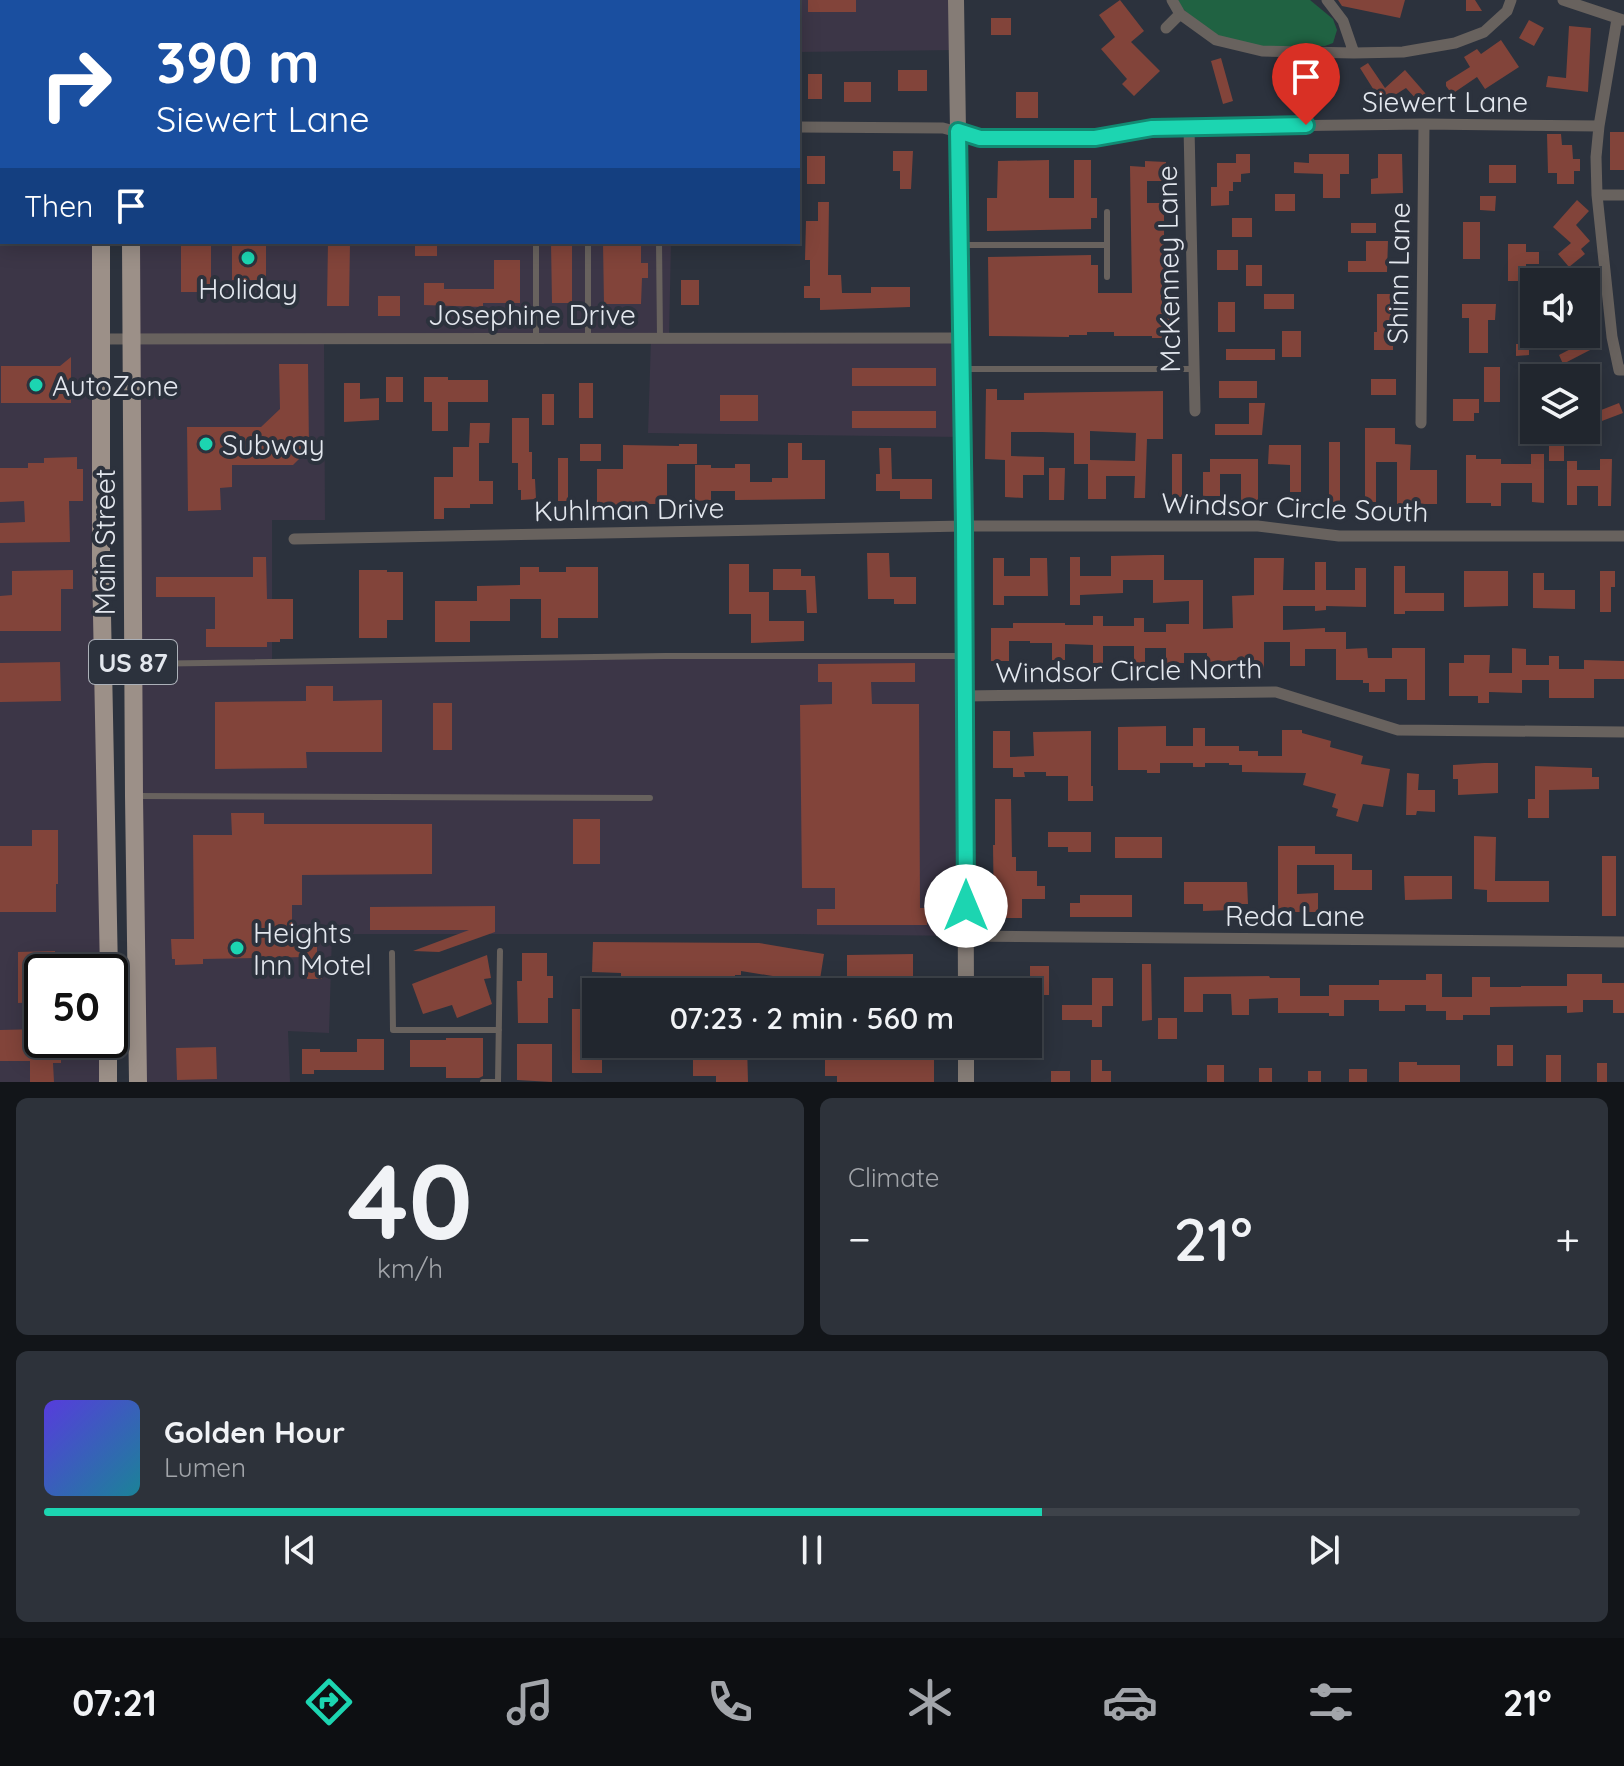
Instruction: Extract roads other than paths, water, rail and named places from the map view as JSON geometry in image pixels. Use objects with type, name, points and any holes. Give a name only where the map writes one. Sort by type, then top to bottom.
[{"type":"main road","points":[[956,0],[964,526],[966,978]]},
{"type":"main road","name":"Main Street","points":[[101,244],[101,564],[109,954]]},
{"type":"main road","name":"Main Street","points":[[131,244],[138,1082]]},
{"type":"main road","points":[[108,1058],[108,1082]]},
{"type":"main road","points":[[966,1058],[966,1082]]},
{"type":"street","points":[[1172,0],[1180,14],[1216,40],[1262,51],[1354,53],[1403,52],[1455,43],[1484,32],[1507,11],[1511,0]]},
{"type":"street","points":[[1327,0],[1343,21],[1354,53]]},
{"type":"street","points":[[1563,0],[1621,20],[1599,126],[1596,157],[1612,337],[1619,370],[1624,370]]},
{"type":"street","points":[[1166,28],[1180,14]]},
{"type":"street","name":"Siewert Lane","points":[[800,127],[943,128],[980,138],[1095,138],[1152,128],[1189,127],[1424,124],[1599,126]]},
{"type":"street","name":"Shinn Lane","points":[[1421,423],[1424,124]]},
{"type":"street","name":"McKenney Lane","points":[[1189,127],[1195,411]]},
{"type":"street","points":[[1597,195],[1624,195]]},
{"type":"street","name":"Josephine Drive","points":[[102,339],[961,338]]},
{"type":"street","name":"Windsor Circle South","points":[[964,526],[1258,526],[1339,536],[1624,536]]},
{"type":"street","name":"Kuhlman Drive","points":[[294,539],[964,526]]},
{"type":"street","name":"Windsor Circle North","points":[[964,696],[1276,692],[1398,730],[1624,732]]},
{"type":"street","name":"Reda Lane","points":[[966,936],[1624,942]]},
{"type":"lane","points":[[1107,212],[1107,277]]},
{"type":"lane","points":[[536,244],[536,338]]},
{"type":"lane","points":[[588,244],[588,338]]},
{"type":"lane","points":[[659,244],[660,338]]},
{"type":"lane","points":[[960,245],[1107,245]]},
{"type":"lane","points":[[962,369],[1193,369]]},
{"type":"lane","points":[[133,664],[665,656],[964,656]]},
{"type":"lane","points":[[134,796],[650,798]]},
{"type":"lane","points":[[483,1082],[498,1082],[500,951]]},
{"type":"lane","points":[[392,953],[393,1030],[499,1030]]},
{"type":"place","name":"Holiday","points":[[248,258]]},
{"type":"place","name":"AutoZone","points":[[36,385]]},
{"type":"place","name":"Subway","points":[[206,444]]},
{"type":"place","name":"Heights Inn Motel","points":[[237,948]]}]
